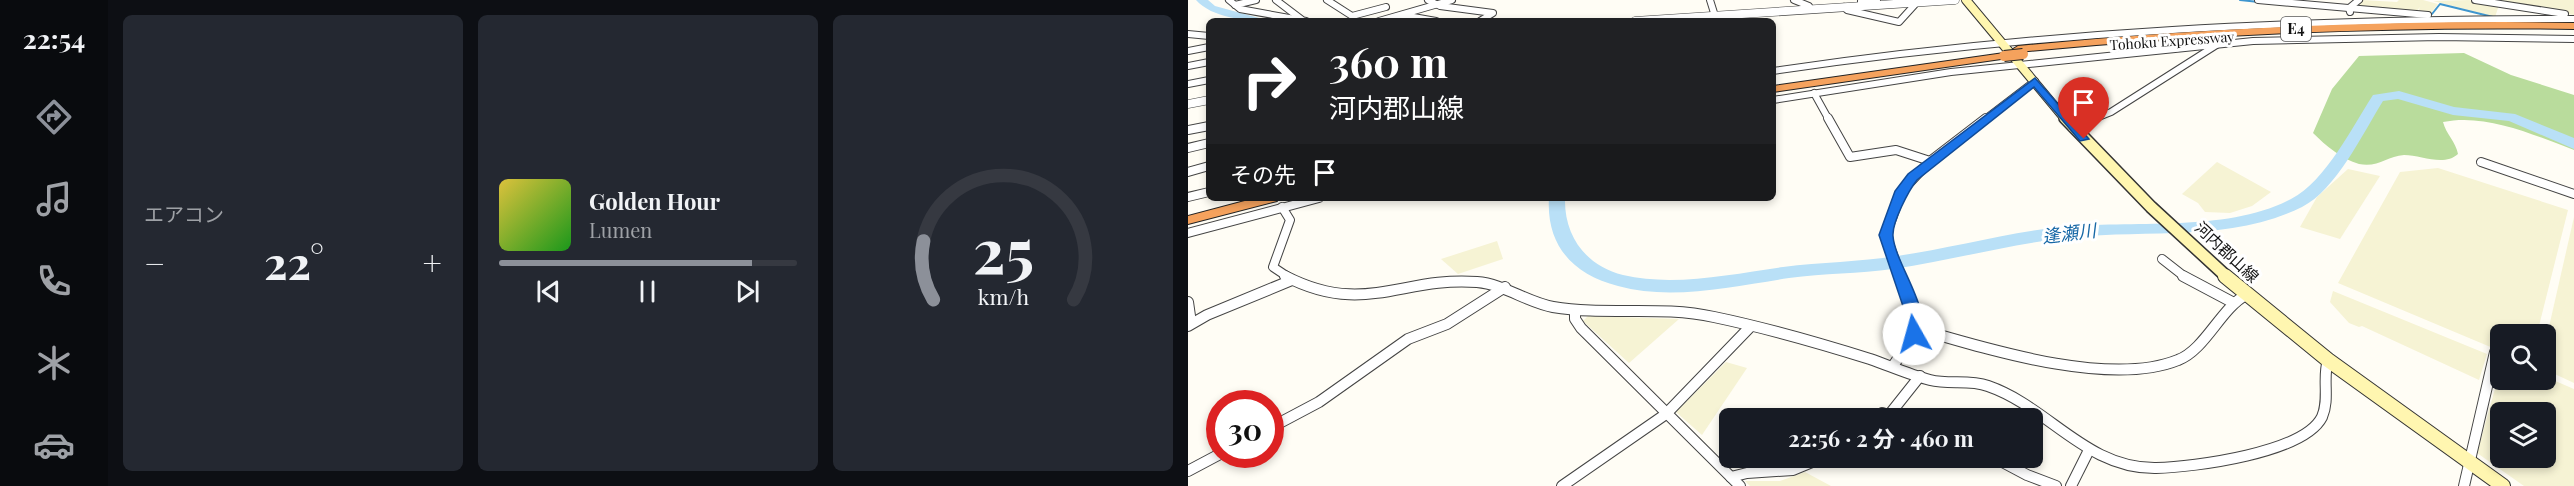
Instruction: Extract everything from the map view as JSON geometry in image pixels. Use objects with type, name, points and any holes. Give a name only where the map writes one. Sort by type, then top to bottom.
[{"type":"highway","name":"Tohoku Expressway","points":[[1776,83],[2000,49],[2020,51],[2247,35],[2384,30],[2574,28]]},
{"type":"highway","name":"Tohoku Expressway","points":[[1776,88],[2000,49]]},
{"type":"highway","points":[[1188,212],[1230,201]]},
{"type":"highway","points":[[1188,220],[1279,202]]},
{"type":"main road","name":"河内郡山線","points":[[1966,0],[2000,49],[2035,81],[2072,127],[2151,207],[2246,295],[2328,360],[2503,486]]},
{"type":"street","points":[[1228,0],[1250,12],[1287,18]]},
{"type":"street","points":[[1235,5],[1256,0]]},
{"type":"street","points":[[1276,0],[1301,18]]},
{"type":"street","points":[[1327,0],[1352,16],[1386,7]]},
{"type":"street","points":[[1376,0],[1400,15],[1418,18]]},
{"type":"street","points":[[1428,0],[1436,4],[1493,13],[1485,18]]},
{"type":"street","points":[[1390,18],[1452,0]]},
{"type":"street","points":[[1710,0],[1715,16]]},
{"type":"street","points":[[1794,0],[1809,6],[1810,9]]},
{"type":"street","points":[[1861,6],[1861,1],[1877,0]]},
{"type":"street","points":[[1683,18],[1955,0]]},
{"type":"street","points":[[2258,0],[2464,20]]},
{"type":"street","points":[[2349,8],[2359,0]]},
{"type":"street","points":[[2475,0],[2574,17]]},
{"type":"street","points":[[1845,7],[1846,10],[1899,22],[1918,1]]},
{"type":"street","points":[[2349,8],[2355,21]]},
{"type":"street","points":[[1776,71],[2000,49],[2355,21],[2574,17]]},
{"type":"street","points":[[1188,34],[1206,36]]},
{"type":"street","points":[[1776,99],[2017,64],[2218,44],[2375,37],[2574,39]]},
{"type":"street","points":[[2072,127],[2111,112],[2218,44]]},
{"type":"street","points":[[1188,51],[1206,48]]},
{"type":"street","points":[[1188,66],[1206,63]]},
{"type":"street","points":[[1188,84],[1206,81]]},
{"type":"street","points":[[1893,366],[1914,334],[1916,321],[1903,290],[1887,230],[1902,191],[1930,161],[2035,81]]},
{"type":"street","points":[[1814,93],[1850,158],[1896,150],[1930,161]]},
{"type":"street","points":[[1188,104],[1206,101]]},
{"type":"street","points":[[1188,130],[1206,127]]},
{"type":"street","points":[[1188,148],[1206,144]]},
{"type":"street","points":[[2481,162],[2574,194]]},
{"type":"street","points":[[1188,172],[1206,167]]},
{"type":"street","points":[[1188,197],[1206,193]]},
{"type":"street","points":[[1188,233],[1279,202],[1290,220],[1273,267],[1292,280],[1321,291],[1359,298],[1461,282],[1490,283],[1546,305],[1575,309],[1680,312],[1712,316],[1893,366],[1938,381],[1983,385],[2025,408]]},
{"type":"street","points":[[2162,259],[2192,283],[2232,302]]},
{"type":"street","points":[[1188,302],[1190,325],[1292,280]]},
{"type":"street","points":[[1284,421],[1319,402],[1390,350],[1447,324],[1505,287]]},
{"type":"street","points":[[1915,328],[2010,356],[2096,369],[2144,368],[2180,360],[2216,327],[2232,302],[2246,295]]},
{"type":"street","points":[[1575,309],[1579,326],[1735,482],[1747,473],[1798,468]]},
{"type":"street","points":[[1562,486],[1666,414],[1750,327]]},
{"type":"street","points":[[2043,418],[2089,450],[2117,463],[2148,468],[2265,453],[2305,434],[2324,415],[2327,403],[2325,369],[2328,360]]},
{"type":"street","points":[[2464,486],[2490,374]]},
{"type":"street","points":[[1899,408],[1920,376]]},
{"type":"street","points":[[2071,486],[2089,450]]},
{"type":"street","points":[[1188,471],[1206,461]]},
{"type":"street","points":[[2020,468],[2026,475],[2056,486]]},
{"type":"shaded area","points":[[2362,0],[2397,2],[2399,0],[2423,0],[2438,4],[2431,13],[2418,12],[2420,7],[2416,12],[2356,6]]},
{"type":"shaded area","points":[[2469,0],[2499,5],[2495,17],[2433,1]]},
{"type":"shaded area","points":[[2500,0],[2574,0],[2574,15],[2501,3]]},
{"type":"shaded area","points":[[2217,162],[2271,192],[2252,206],[2230,213],[2205,212],[2198,203],[2182,194]]},
{"type":"shaded area","points":[[2438,168],[2568,210],[2540,324],[2490,324],[2490,347],[2338,283],[2400,172]]},
{"type":"shaded area","points":[[2348,169],[2380,176],[2340,239],[2300,227],[2317,197]]},
{"type":"shaded area","points":[[2574,217],[2574,383],[2556,375],[2556,324],[2550,324]]},
{"type":"shaded area","points":[[1497,241],[1503,259],[1458,274],[1441,259]]},
{"type":"shaded area","points":[[2333,291],[2487,354],[2479,380],[2362,326],[2349,323],[2330,302]]},
{"type":"shaded area","points":[[1588,316],[1679,319],[1629,363],[1583,321]]},
{"type":"shaded area","points":[[1726,362],[1747,368],[1702,435],[1676,412]]},
{"type":"shaded area","points":[[2556,381],[2574,389],[2574,486],[2524,486],[2498,468],[2556,468],[2556,402],[2491,402],[2495,390],[2556,390]]},
{"type":"shaded area","points":[[2490,407],[2490,462],[2477,453]]},
{"type":"shaded area","points":[[1805,472],[1831,486],[1750,486],[1745,481],[1780,481]]},
{"type":"green space","points":[[2464,53],[2511,75],[2574,95],[2574,150],[2510,127],[2476,120],[2459,120],[2443,122],[2458,154],[2452,158],[2439,160],[2404,155],[2366,165],[2353,162],[2340,155],[2313,133],[2332,89],[2359,56]]},
{"type":"waterway","name":"逢瀬川","points":[[1201,0],[1211,8],[1252,18]]},
{"type":"waterway","points":[[2240,0],[2259,2]]},
{"type":"waterway","points":[[2428,14],[2432,14],[2440,4],[2493,17]]},
{"type":"waterway","name":"逢瀬川","points":[[1557,201],[1559,220],[1569,251],[1591,270],[1622,281],[1658,285],[1696,284],[1797,271],[1872,266],[2058,233],[2216,224],[2276,212],[2299,202],[2320,183],[2342,154],[2378,98],[2399,95],[2453,111],[2510,117],[2527,122],[2574,144]]},
{"type":"route","points":[[1914,334],[1916,321],[1903,290],[1886,235],[1902,191],[1912,177],[2035,81],[2084,139]]}]
